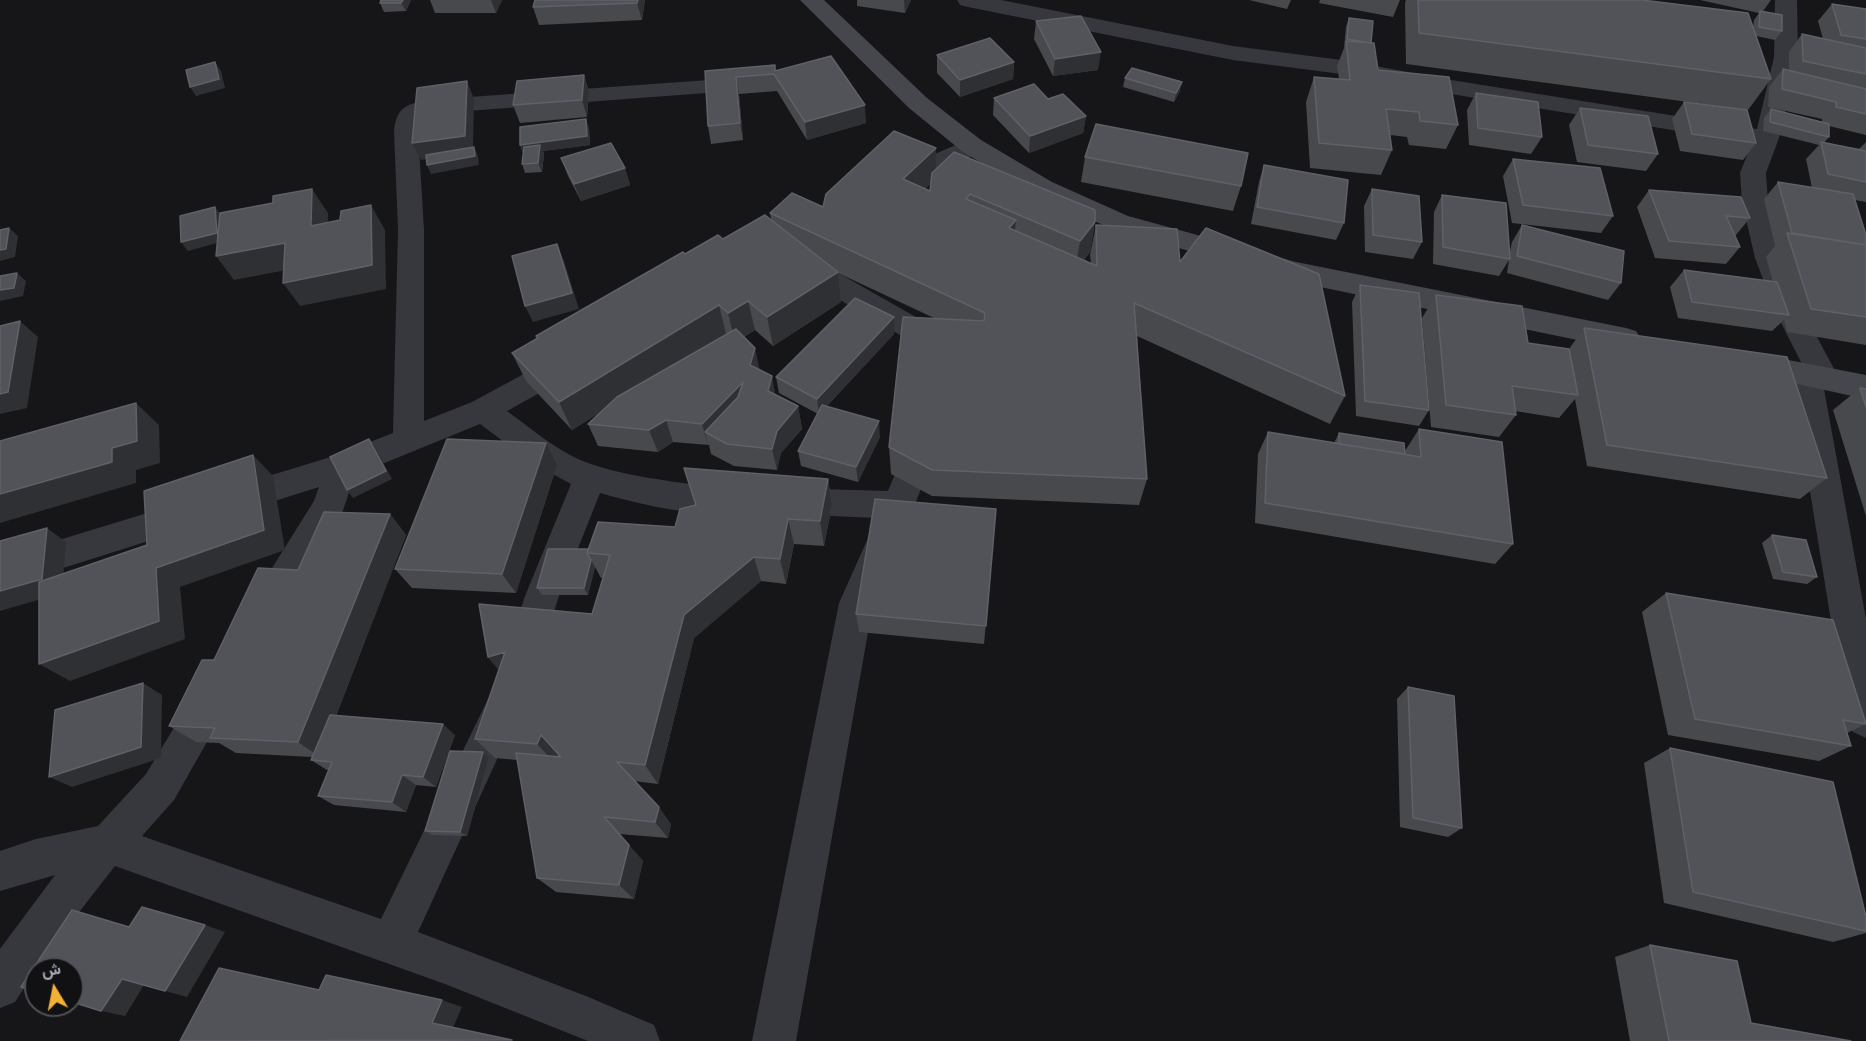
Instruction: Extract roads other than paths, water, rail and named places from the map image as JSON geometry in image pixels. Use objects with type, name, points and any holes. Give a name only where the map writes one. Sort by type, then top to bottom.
[{"type":"main road","points":[[811,0],[918,103],[972,146],[1043,188],[1119,222],[1296,272],[1651,344]]},
{"type":"main road","points":[[1717,357],[1866,387]]},
{"type":"street","points":[[968,0],[1233,52],[1350,68],[1444,86],[1767,138]]},
{"type":"street","points":[[1786,0],[1786,57],[1767,138],[1753,172],[1755,202],[1769,258],[1815,376],[1866,720]]},
{"type":"street","points":[[408,440],[411,230],[406,131],[408,117],[427,107],[763,83]]},
{"type":"street","points":[[875,192],[972,146]]},
{"type":"street","points":[[785,244],[941,345],[946,356],[947,368],[944,379]]},
{"type":"street","points":[[0,573],[342,466],[483,410],[592,350]]},
{"type":"street","points":[[483,410],[542,453],[577,473],[628,488],[692,498],[899,505]]},
{"type":"street","points":[[774,1041],[856,603],[899,505],[934,412]]},
{"type":"street","points":[[0,987],[29,942],[85,870],[160,787],[287,569],[329,506],[342,466]]},
{"type":"street","points":[[391,944],[514,682],[542,596],[590,477]]},
{"type":"street","points":[[0,871],[36,859],[108,844],[391,944],[576,1014],[638,1041]]}]
